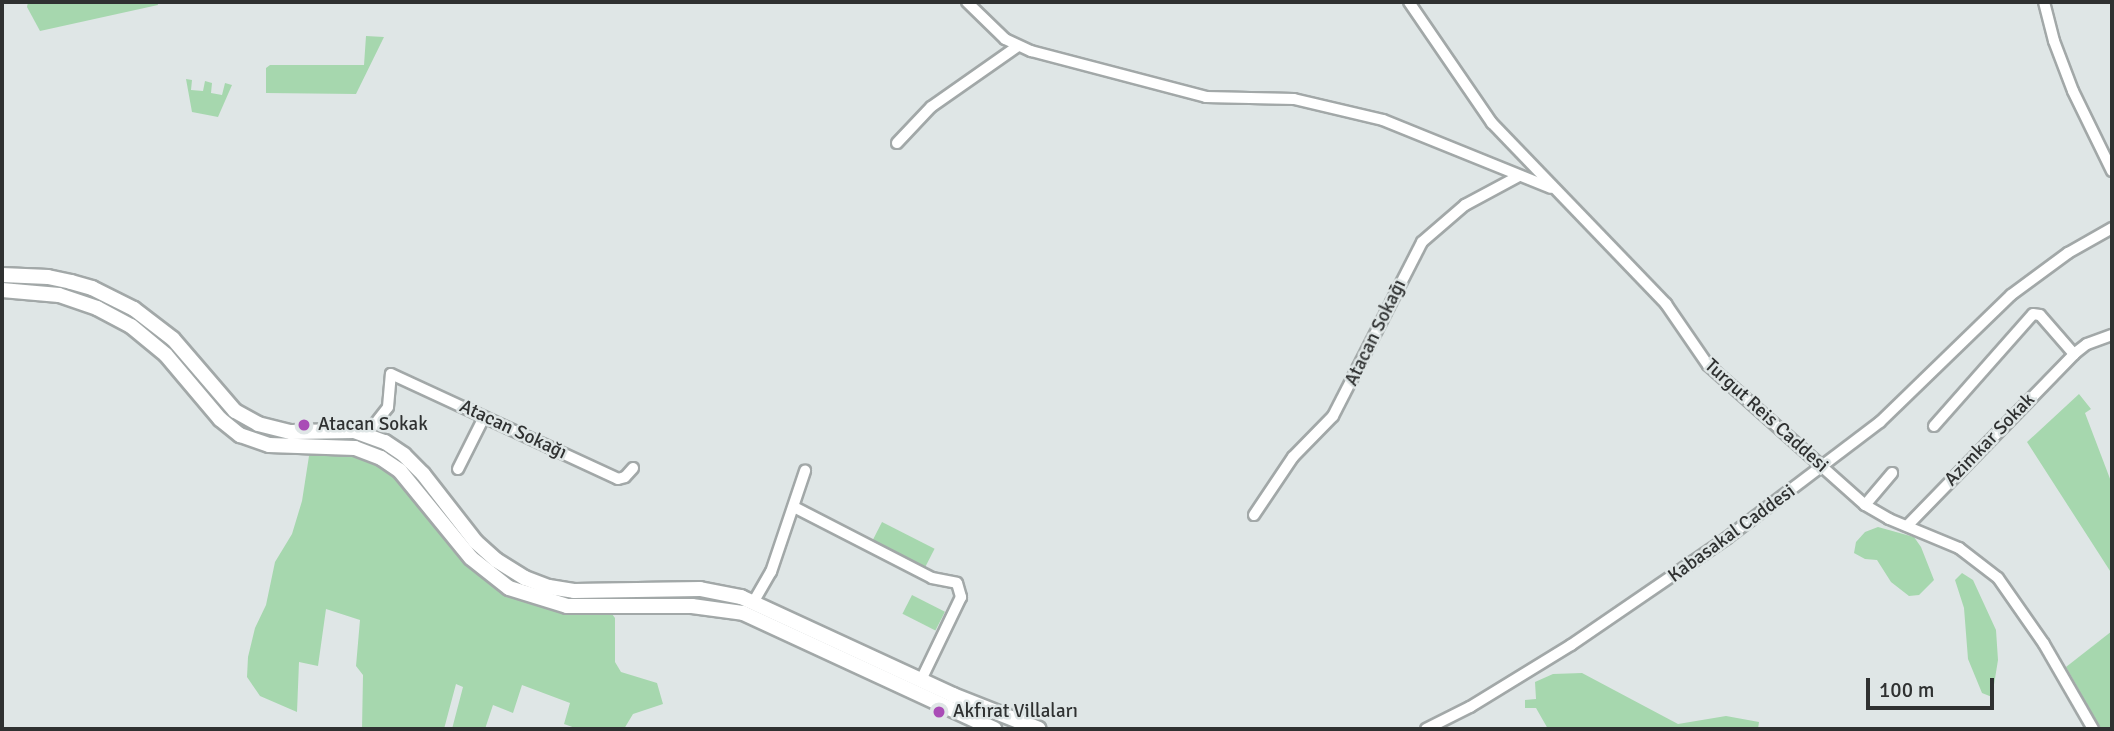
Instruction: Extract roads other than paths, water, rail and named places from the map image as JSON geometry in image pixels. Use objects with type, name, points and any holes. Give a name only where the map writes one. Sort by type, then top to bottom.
[{"type":"main road","points":[[2,275],[48,277],[71,282],[92,288],[134,309],[173,339],[235,411],[258,424],[279,431],[342,430],[367,434],[412,461],[476,542],[496,560],[525,578],[549,587],[574,591],[699,589],[754,601],[921,680],[1039,729]]},
{"type":"main road","points":[[2,290],[59,295],[97,308],[131,326],[166,355],[220,419],[240,435],[269,445],[355,448],[381,458],[400,471],[471,558],[509,588],[567,606],[692,606],[743,613],[994,729]]},
{"type":"street","points":[[967,2],[1005,39],[1018,46],[1098,71],[1206,97],[1294,99],[1383,120],[1557,190]]},
{"type":"street","name":"Turgut Reis Caddesi","points":[[1409,2],[1492,123],[1666,304],[1708,365],[1866,505],[1959,548],[1998,578],[2044,644],[2093,729]]},
{"type":"street","points":[[2044,2],[2054,41],[2073,91],[2112,171]]},
{"type":"street","points":[[897,143],[931,107],[1018,46]]},
{"type":"street","name":"Atacan Sokağı","points":[[1254,515],[1293,457],[1333,416],[1422,242],[1465,205],[1519,176]]},
{"type":"street","name":"Kabasakal Caddesi","points":[[1426,729],[1470,707],[1571,645],[1672,578],[1824,467],[1880,422],[2011,295],[2068,253],[2112,228]]},
{"type":"street","points":[[1934,426],[2033,314],[2040,315],[2074,354]]},
{"type":"street","name":"Azimkar Sokak","points":[[1907,526],[2074,354],[2087,344],[2112,335]]},
{"type":"street","name":"Atacan Sokağı","points":[[367,434],[387,407],[391,374],[618,479],[625,477],[633,468]]},
{"type":"street","points":[[458,469],[484,417]]},
{"type":"street","points":[[754,601],[771,572],[804,471]]},
{"type":"street","points":[[1866,505],[1892,473]]},
{"type":"street","points":[[794,507],[932,578],[957,583],[961,597],[921,680]]},
{"type":"place","name":"Atacan Sokak","points":[[304,425]]},
{"type":"place","name":"Akfırat Villaları","points":[[939,712]]}]
